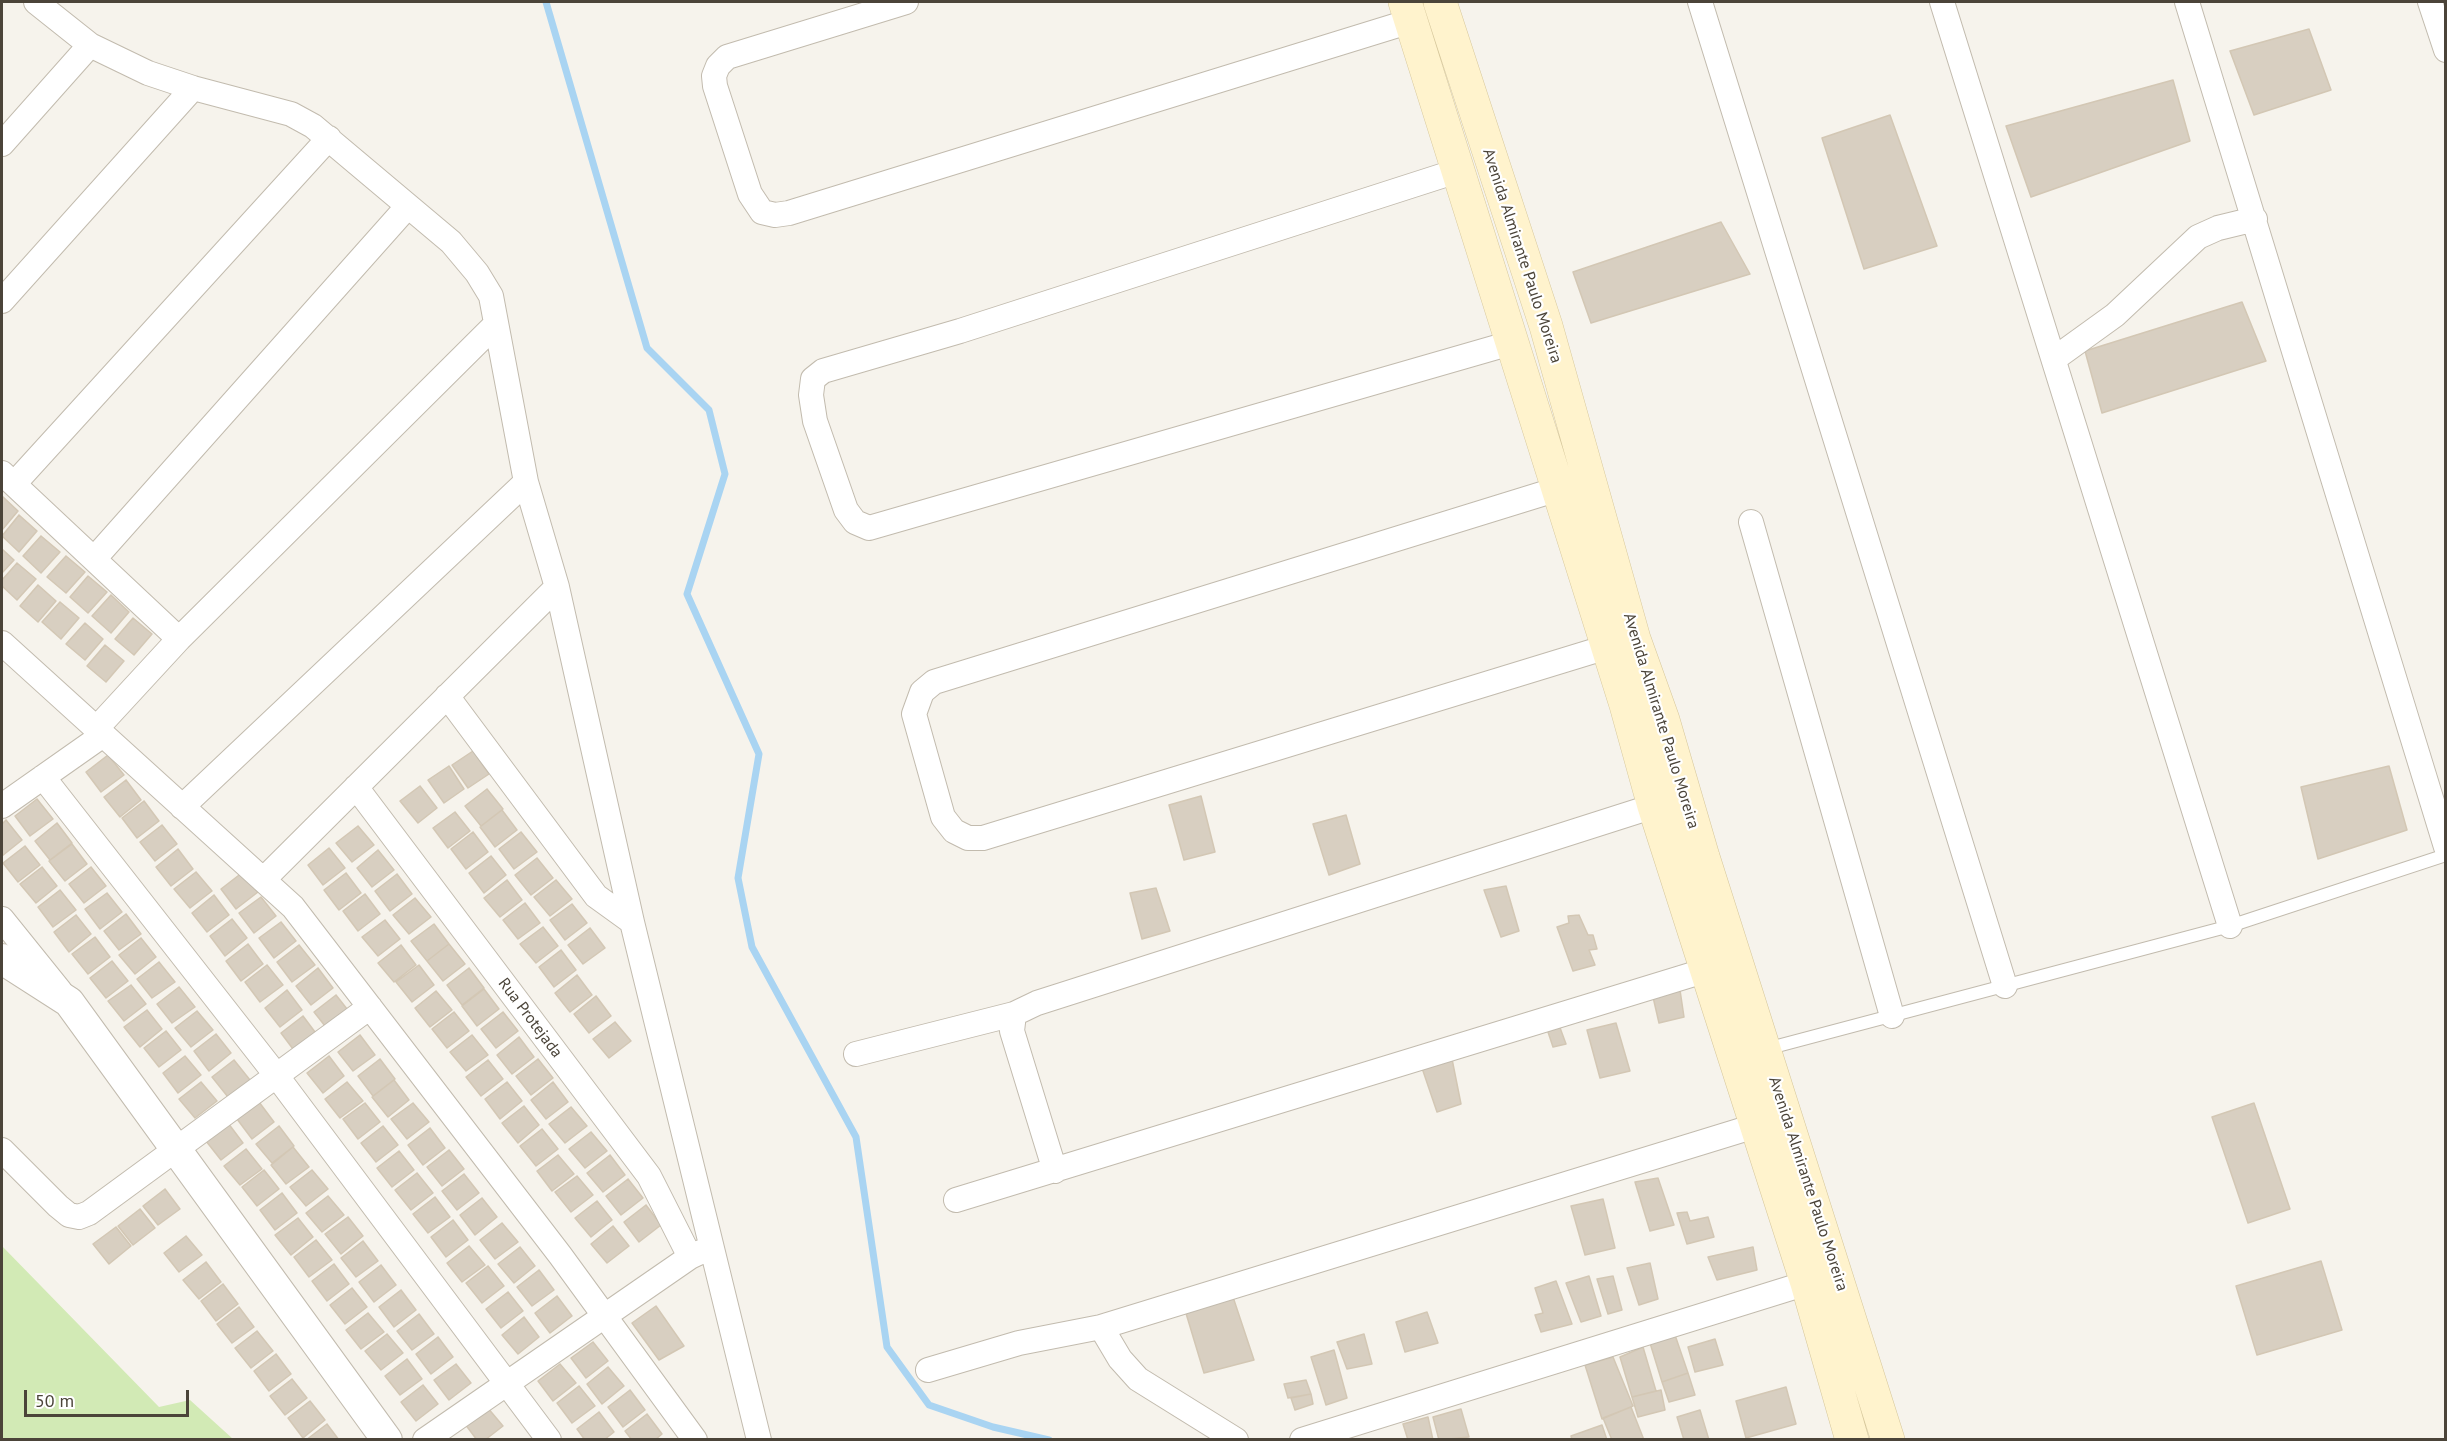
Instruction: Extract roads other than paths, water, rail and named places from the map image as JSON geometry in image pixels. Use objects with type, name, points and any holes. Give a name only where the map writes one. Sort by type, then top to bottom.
[{"type":"main road","name":"Avenida Almirante Paulo Moreira","points":[[1440,2],[1546,326],[1634,639],[1663,720],[1703,857],[1750,1053],[1888,1440]]},
{"type":"main road","name":"Avenida Almirante Paulo Moreira","points":[[1408,11],[1707,970],[1750,1053],[1755,1126],[1807,1283],[1852,1440]]},
{"type":"street","points":[[36,2],[90,45],[148,73],[193,88],[291,114],[329,138],[451,242],[477,273],[490,296],[526,482],[557,587],[632,922],[700,1252],[759,1440]]},
{"type":"street","points":[[906,2],[728,57],[718,66],[714,75],[715,86],[750,194],[762,212],[775,215],[789,213],[1408,11]]},
{"type":"street","points":[[1700,2],[2005,986]]},
{"type":"street","points":[[1942,2],[2054,359],[2080,452],[2230,926]]},
{"type":"street","points":[[2187,2],[2445,847]]},
{"type":"street","points":[[2430,2],[2445,50]]},
{"type":"street","points":[[2,144],[90,45]]},
{"type":"street","points":[[2,301],[193,88]]},
{"type":"street","points":[[179,639],[8,478],[329,138]]},
{"type":"street","points":[[1457,171],[960,331],[824,371],[813,379],[815,421],[846,510],[855,522],[870,528],[1511,343]]},
{"type":"street","points":[[94,559],[408,206]]},
{"type":"street","points":[[2054,359],[2115,315],[2198,237],[2218,228],[2255,219]]},
{"type":"street","points":[[2,806],[43,777],[99,732],[179,639],[495,325]]},
{"type":"street","points":[[182,807],[526,482]]},
{"type":"street","points":[[1558,489],[934,682],[922,692],[915,703],[914,714],[943,817],[954,831],[968,838],[983,838],[1607,647]]},
{"type":"street","points":[[1751,522],[1892,1016]]},
{"type":"street","points":[[263,880],[557,587]]},
{"type":"street","points":[[5,654],[99,732],[293,907],[604,1316],[695,1440]]},
{"type":"street","points":[[447,696],[596,896],[632,922]]},
{"type":"street","points":[[43,777],[277,1076],[549,1440]]},
{"type":"street","name":"Rua Protejada","points":[[356,787],[649,1176],[700,1252]]},
{"type":"street","points":[[856,1054],[1014,1014],[1037,1002],[1654,806]]},
{"type":"street","points":[[2,919],[69,1002],[387,1440]]},
{"type":"street","points":[[2,959],[69,1002]]},
{"type":"street","points":[[956,1200],[1707,970]]},
{"type":"street","points":[[2,1150],[58,1206],[69,1215],[79,1217],[89,1213],[370,1007]]},
{"type":"street","points":[[1014,1014],[1012,1031],[1055,1171]]},
{"type":"street","points":[[928,1370],[1019,1343],[1101,1327],[1755,1126]]},
{"type":"street","points":[[425,1440],[700,1252]]},
{"type":"street","points":[[1302,1440],[1807,1283]]},
{"type":"street","points":[[1101,1327],[1120,1359],[1138,1379],[1236,1440]]},
{"type":"lane","points":[[1750,1053],[2230,926],[2445,855]]},
{"type":"waterway","points":[[546,2],[647,348],[709,410],[725,474],[687,594],[759,754],[738,878],[752,947],[856,1137],[887,1347],[929,1405],[993,1427],[1049,1440]]}]
